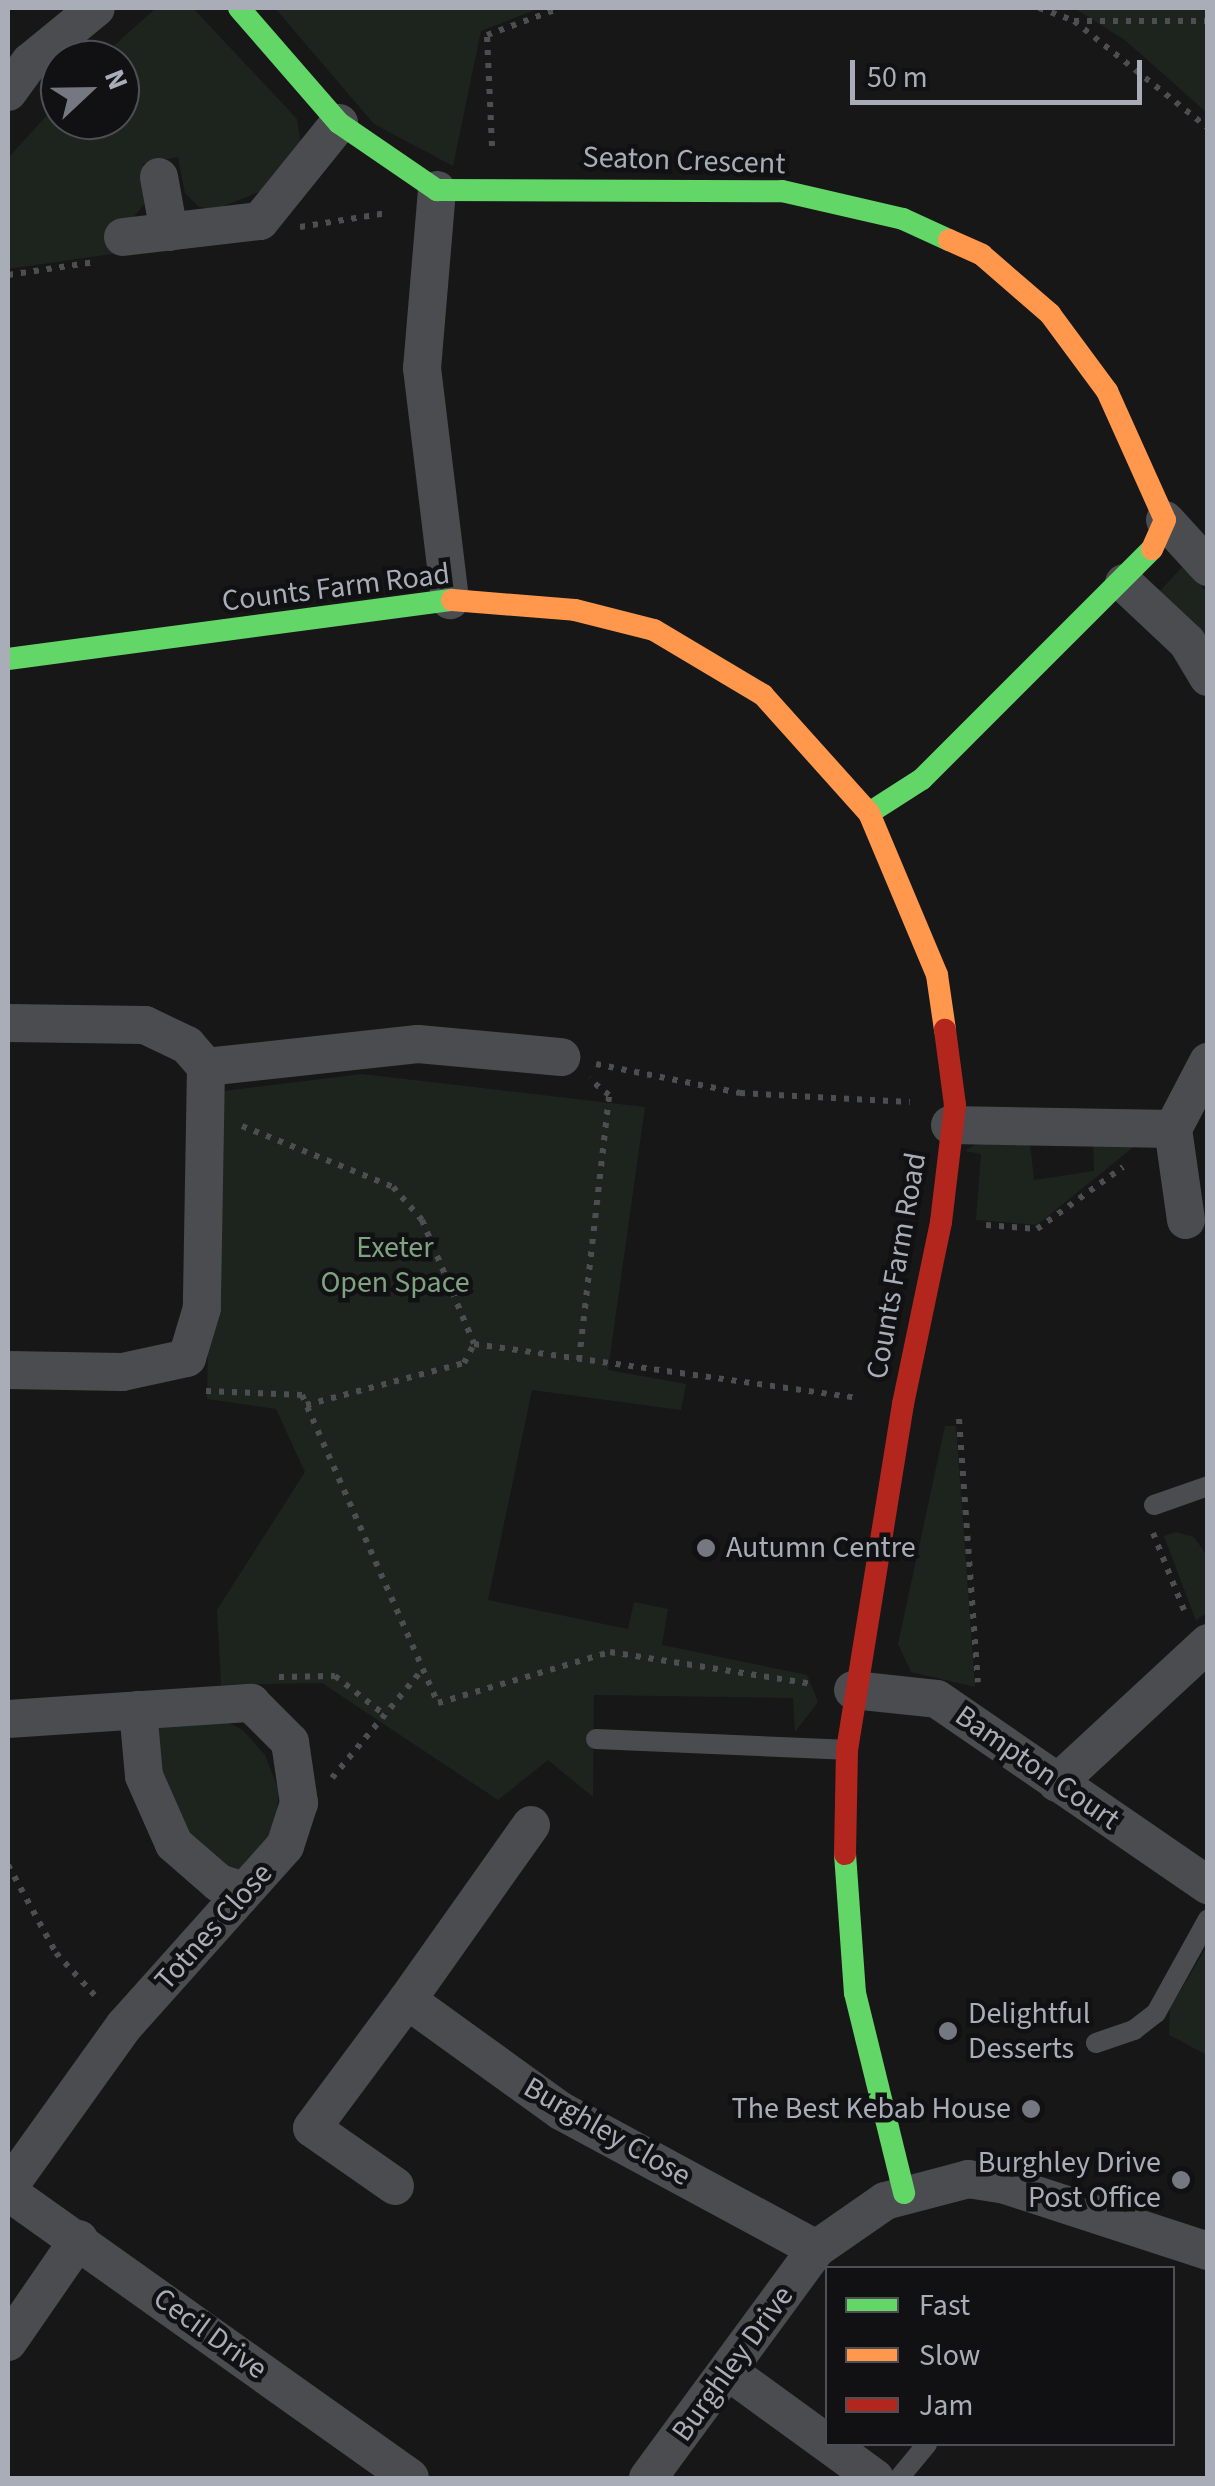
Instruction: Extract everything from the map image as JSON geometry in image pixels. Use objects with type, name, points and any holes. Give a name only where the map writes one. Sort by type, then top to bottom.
[{"type":"street","points":[[15,65],[96,8]]},
{"type":"street","points":[[240,8],[339,123],[435,198],[422,368],[450,600]]},
{"type":"street","points":[[123,238],[260,222],[339,123]]},
{"type":"street","points":[[159,177],[170,232]]},
{"type":"street","name":"Seaton Crescent","points":[[435,198],[494,186],[782,191],[903,219],[982,256],[1050,314],[1107,391],[1164,520]]},
{"type":"street","points":[[869,813],[922,779],[1124,583],[1149,556],[1164,520],[1208,567]]},
{"type":"street","points":[[1124,583],[1188,642],[1208,677]]},
{"type":"street","name":"Counts Farm Road","points":[[8,659],[450,600],[574,610],[654,630],[763,695],[869,813],[937,975],[952,1115],[942,1222],[903,1404],[853,1690],[847,1750],[844,1906],[855,1992],[904,2193]]},
{"type":"street","points":[[8,1023],[146,1025],[187,1045],[206,1067],[202,1308],[187,1358],[122,1372],[8,1370]]},
{"type":"street","points":[[206,1067],[418,1044],[560,1057]]},
{"type":"street","points":[[1160,1129],[1208,1062]]},
{"type":"street","points":[[952,1115],[1160,1129]]},
{"type":"street","points":[[1160,1129],[1186,1220]]},
{"type":"street","points":[[1057,1782],[1203,1646]]},
{"type":"street","name":"Bampton Court","points":[[853,1690],[937,1699],[1208,1885]]},
{"type":"street","points":[[8,1719],[252,1703]]},
{"type":"street","name":"Totnes Close","points":[[8,2190],[124,2026],[241,1890],[285,1846],[299,1803],[290,1742],[252,1703]]},
{"type":"street","points":[[138,1710],[144,1776],[174,1844],[218,1883],[241,1890]]},
{"type":"street","points":[[396,2186],[312,2128],[531,1825]]},
{"type":"street","name":"Burghley Close","points":[[407,2000],[561,2111],[816,2249]]},
{"type":"street","name":"Burghley Drive","points":[[648,2478],[816,2249],[865,2211],[904,2193],[968,2179],[1005,2185],[1208,2250]]},
{"type":"street","name":"Cecil Drive","points":[[8,2190],[402,2476]]},
{"type":"street","points":[[8,2342],[79,2238]]},
{"type":"street","points":[[729,2372],[825,2442]]},
{"type":"street","points":[[831,2446],[875,2478]]},
{"type":"lane","points":[[1154,1506],[1203,1488],[1208,1510]]},
{"type":"lane","points":[[596,1738],[847,1750]]},
{"type":"lane","points":[[1096,2043],[1134,2030],[1156,2014],[1208,1919]]},
{"type":"lane","points":[[898,2478],[925,2446]]},
{"type":"path","points":[[494,186],[487,35],[560,8]]},
{"type":"path","points":[[1039,8],[1074,21],[1208,128]]},
{"type":"path","points":[[1074,21],[1208,21]]},
{"type":"path","points":[[260,222],[308,228],[435,198]]},
{"type":"path","points":[[8,275],[126,258],[123,238]]},
{"type":"path","points":[[560,1057],[740,1093],[952,1115]]},
{"type":"path","points":[[560,1057],[609,1094],[579,1360]]},
{"type":"path","points":[[206,1107],[392,1188],[422,1220],[474,1344]]},
{"type":"path","points":[[942,1222],[1037,1229],[1137,1157],[1160,1129]]},
{"type":"path","points":[[474,1344],[903,1404]]},
{"type":"path","points":[[306,1405],[464,1363],[474,1344]]},
{"type":"path","points":[[188,1390],[302,1395],[438,1704],[610,1652],[853,1690]]},
{"type":"path","points":[[960,1420],[979,1689],[964,1716]]},
{"type":"path","points":[[1154,1506],[1144,1509],[1203,1646]]},
{"type":"path","points":[[299,1803],[324,1789],[421,1672]]},
{"type":"path","points":[[252,1703],[269,1677],[335,1676],[385,1715]]},
{"type":"path","points":[[8,1866],[56,1953],[124,2026]]},
{"type":"green space","points":[[156,8],[193,8],[297,119],[302,152],[264,190],[216,209],[199,207],[185,193],[178,157],[143,164],[147,201],[127,225],[118,253],[8,269],[8,158],[40,123],[40,140],[140,140],[140,40],[120,40]]},
{"type":"green space","points":[[275,8],[540,8],[481,31],[453,166],[374,124]]},
{"type":"green space","points":[[1074,8],[1207,8],[1207,113],[1125,40]]},
{"type":"green space","points":[[1183,566],[1207,592],[1207,651],[1158,593]]},
{"type":"green space","name":"Exeter Open Space","points":[[362,1074],[645,1107],[608,1370],[686,1384],[681,1410],[532,1390],[488,1600],[628,1629],[634,1602],[668,1609],[662,1645],[807,1675],[818,1702],[795,1732],[793,1698],[594,1695],[593,1797],[548,1760],[498,1800],[322,1683],[221,1685],[217,1610],[305,1472],[276,1409],[207,1399],[212,1131],[224,1091]]},
{"type":"green space","points":[[1093,1139],[1136,1145],[1037,1225],[976,1220],[981,1154],[965,1151],[976,1144],[1030,1143],[1034,1180],[1094,1171]]},
{"type":"green space","points":[[945,1426],[956,1426],[975,1687],[911,1672],[898,1644]]},
{"type":"green space","points":[[1176,1532],[1194,1537],[1207,1556],[1207,1612],[1196,1621],[1164,1536]]},
{"type":"green space","points":[[219,1718],[243,1730],[265,1755],[279,1791],[276,1821],[263,1851],[248,1869],[228,1872],[184,1835],[153,1767],[157,1727]]},
{"type":"green space","points":[[1207,1946],[1207,2055],[1169,2035],[1170,2008]]},
{"type":"traffic: fast","points":[[239,8],[339,123],[437,190],[782,191],[903,219],[949,240]]},
{"type":"traffic: fast","points":[[869,813],[922,779],[1152,549]]},
{"type":"traffic: fast","points":[[8,659],[452,600]]},
{"type":"traffic: fast","points":[[845,1854],[855,1993],[904,2193]]},
{"type":"traffic: slow","points":[[949,240],[982,255],[1050,314],[1107,391],[1165,520],[1152,549]]},
{"type":"traffic: slow","points":[[452,600],[575,610],[654,630],[763,695],[869,813],[937,975],[945,1030]]},
{"type":"traffic: jam","points":[[845,1854],[847,1750],[903,1404],[941,1222],[955,1105],[945,1030]]},
{"type":"place","name":"Autumn Centre","points":[[706,1548]]},
{"type":"place","name":"Delightful Desserts","points":[[948,2031]]},
{"type":"place","name":"The Best Kebab House","points":[[1031,2109]]},
{"type":"place","name":"Burghley Drive Post Office","points":[[1181,2180]]}]
